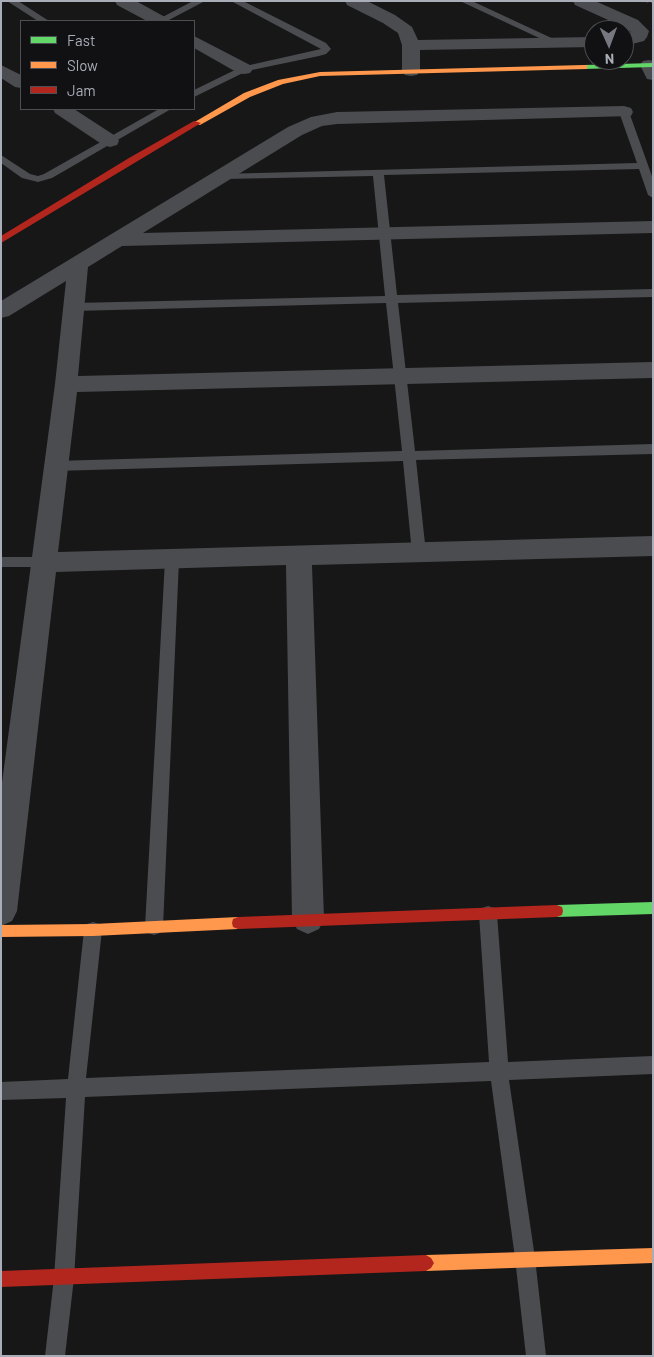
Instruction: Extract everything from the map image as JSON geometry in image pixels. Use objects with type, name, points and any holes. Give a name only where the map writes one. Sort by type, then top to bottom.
[{"type":"street","points":[[123,1],[157,20]]},
{"type":"street","points":[[353,1],[398,24],[406,31],[411,45],[411,71]]},
{"type":"street","points":[[581,1],[623,20]]},
{"type":"street","points":[[634,26],[640,31],[638,37],[634,38]]},
{"type":"street","points":[[195,42],[244,69]]},
{"type":"street","points":[[411,45],[584,42]]},
{"type":"street","points":[[1,240],[132,160],[247,95],[281,82],[320,74],[652,68]]},
{"type":"street","points":[[1,70],[20,82]]},
{"type":"street","points":[[64,110],[110,141]]},
{"type":"street","points":[[1,311],[121,240],[295,131],[318,121],[338,118],[624,112]]},
{"type":"street","points":[[121,240],[653,227]]},
{"type":"street","points":[[1,911],[66,384],[78,266]]},
{"type":"street","points":[[66,384],[653,370]]},
{"type":"street","points":[[44,562],[300,557],[653,546]]},
{"type":"street","points":[[300,557],[308,920]]},
{"type":"street","points":[[1,931],[93,930],[308,920],[653,908]]},
{"type":"street","points":[[1,1279],[64,1278],[526,1258],[653,1255]]},
{"type":"lane","points":[[11,1],[42,20]]},
{"type":"lane","points":[[161,20],[201,1]]},
{"type":"lane","points":[[195,94],[244,69],[316,54],[326,49],[323,45],[235,1]]},
{"type":"lane","points":[[464,1],[555,42]]},
{"type":"lane","points":[[1,158],[26,176],[38,178],[48,176],[164,110]]},
{"type":"lane","points":[[624,112],[653,196]]},
{"type":"lane","points":[[224,176],[643,166]]},
{"type":"lane","points":[[378,173],[419,553]]},
{"type":"lane","points":[[74,307],[653,293]]},
{"type":"lane","points":[[55,466],[653,449]]},
{"type":"lane","points":[[154,927],[172,560]]},
{"type":"lane","points":[[1,562],[44,562]]},
{"type":"lane","points":[[488,914],[499,1071],[526,1258],[536,1356]]},
{"type":"lane","points":[[55,1356],[64,1278],[76,1087],[93,930]]},
{"type":"lane","points":[[1,1091],[653,1065]]},
{"type":"path","points":[[642,1],[653,2]]},
{"type":"traffic: fast","points":[[634,66],[653,65]]},
{"type":"traffic: fast","points":[[557,911],[653,908]]},
{"type":"traffic: slow","points":[[197,123],[247,95],[281,82],[320,74],[584,67]]},
{"type":"traffic: slow","points":[[1,931],[93,930],[238,923]]},
{"type":"traffic: slow","points":[[426,1263],[653,1255]]},
{"type":"traffic: jam","points":[[1,240],[132,160],[197,123]]},
{"type":"traffic: jam","points":[[238,923],[557,911]]},
{"type":"traffic: jam","points":[[1,1279],[426,1263]]}]
